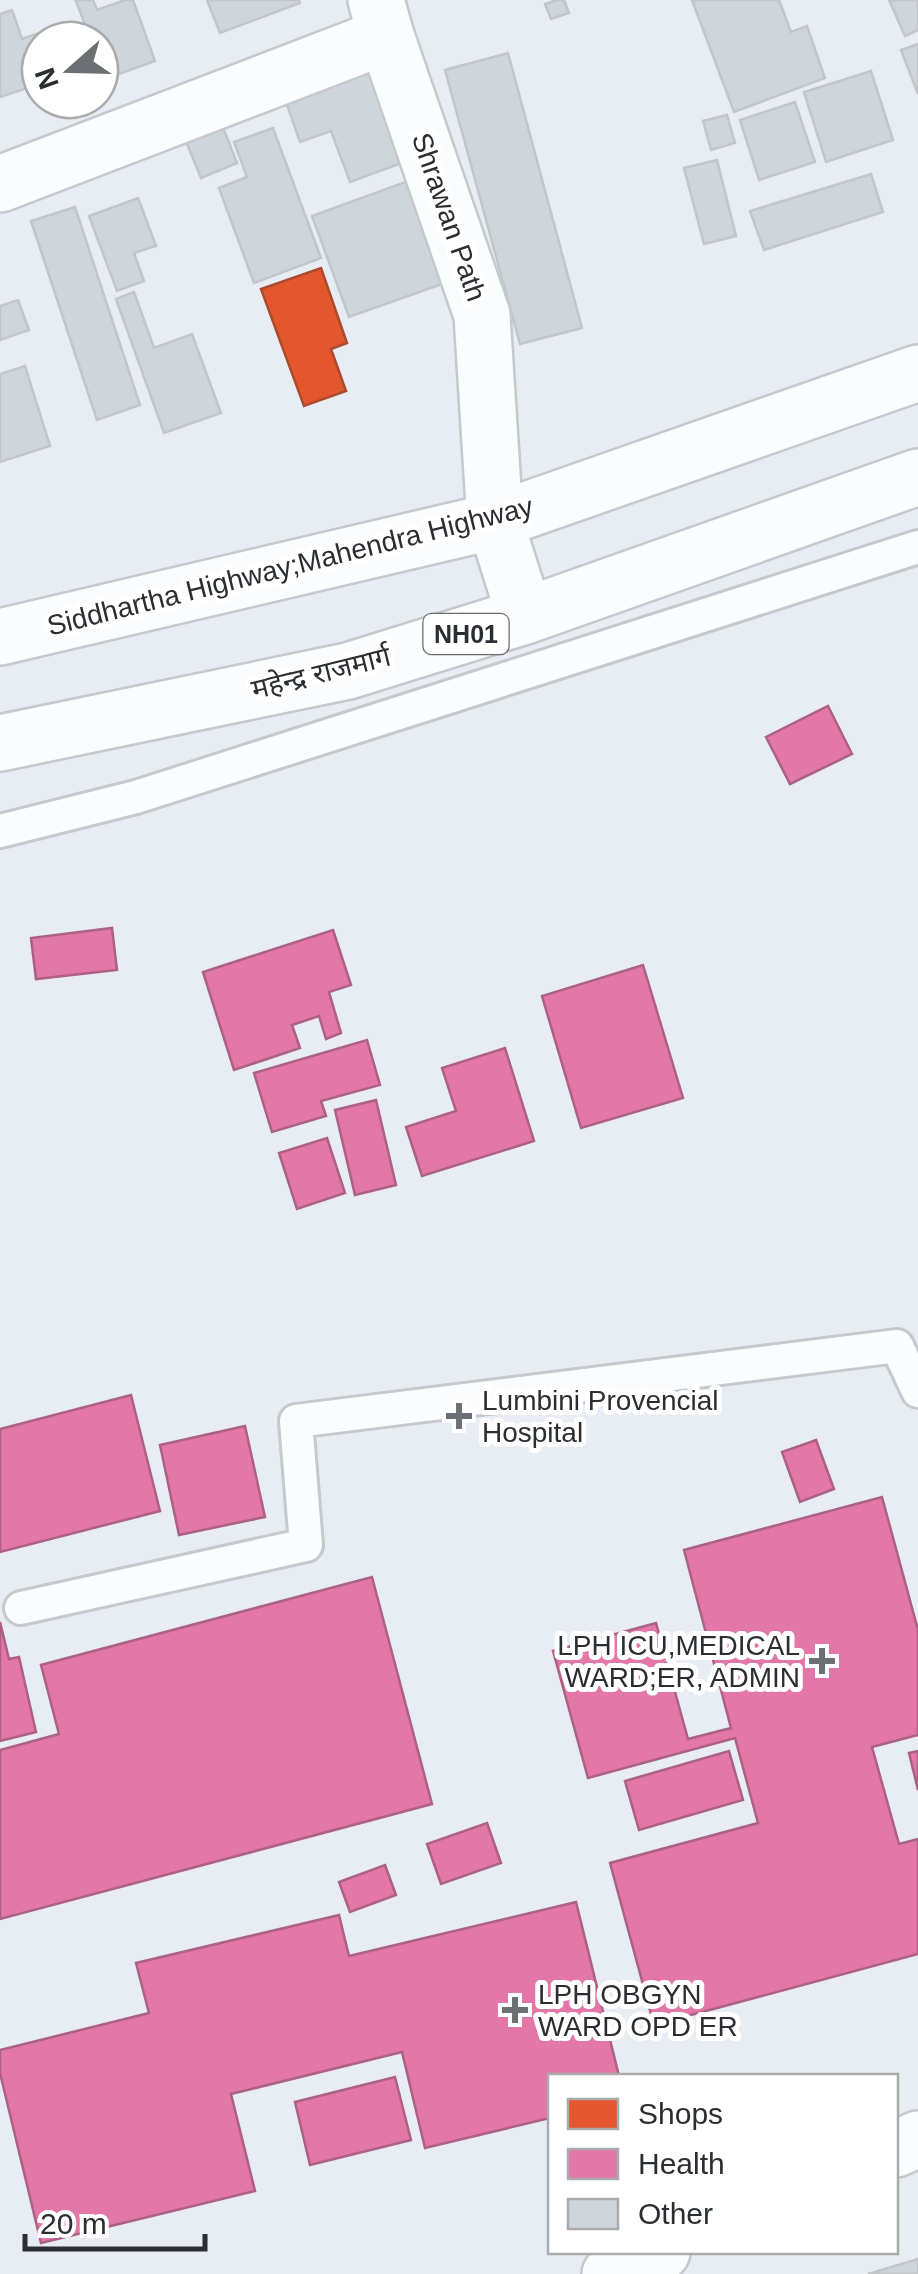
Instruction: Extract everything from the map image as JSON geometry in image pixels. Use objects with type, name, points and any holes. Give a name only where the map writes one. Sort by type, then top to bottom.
[{"type":"main road","points":[[0,184],[381,18]]},
{"type":"main road","name":"Shrawan Path","points":[[381,18],[482,314],[495,522],[525,616]]},
{"type":"main road","name":"Siddhartha Highway;Mahendra Highway","points":[[0,638],[495,522],[918,372]]},
{"type":"main road","name":"महेन्द्र राजमार्ग","points":[[0,743],[348,671],[525,616],[918,477]]},
{"type":"main road","points":[[610,2274],[657,2254]]},
{"type":"lane","points":[[0,831],[136,797],[918,548]]},
{"type":"lane","points":[[21,1608],[306,1545],[296,1421],[897,1346],[918,1390]]},
{"type":"building: Shops","points":[[321,268],[347,343],[331,349],[346,391],[304,406],[261,289]]},
{"type":"building: Health","points":[[828,706],[852,754],[790,784],[766,737]]},
{"type":"building: Health","points":[[112,928],[117,970],[36,979],[31,938]]},
{"type":"building: Health","points":[[333,930],[351,985],[329,992],[341,1033],[326,1039],[319,1016],[292,1025],[300,1048],[234,1070],[203,972]]},
{"type":"building: Health","points":[[643,965],[683,1098],[581,1128],[542,996]]},
{"type":"building: Health","points":[[367,1040],[380,1085],[321,1101],[326,1116],[272,1132],[254,1073]]},
{"type":"building: Health","points":[[505,1048],[534,1141],[422,1176],[406,1127],[456,1111],[442,1068]]},
{"type":"building: Health","points":[[376,1100],[396,1185],[355,1195],[335,1110]]},
{"type":"building: Health","points":[[327,1138],[345,1193],[297,1209],[279,1153]]},
{"type":"building: Health","points":[[131,1395],[160,1511],[0,1552],[0,1429]]},
{"type":"building: Health","points":[[245,1426],[265,1517],[179,1535],[160,1445]]},
{"type":"building: Health","points":[[816,1440],[834,1489],[800,1502],[782,1452]]},
{"type":"building: Health","points":[[882,1497],[918,1630],[918,1735],[872,1747],[899,1844],[918,1839],[918,1954],[654,2025],[610,1863],[758,1823],[735,1738],[588,1778],[553,1651],[656,1623],[688,1739],[731,1728],[684,1550]]},
{"type":"building: Health","points":[[372,1577],[432,1804],[0,1919],[0,1750],[59,1734],[41,1665]]},
{"type":"building: Health","points":[[0,1622],[9,1659],[19,1657],[36,1732],[0,1741]]},
{"type":"building: Health","points":[[729,1751],[743,1800],[639,1830],[625,1781]]},
{"type":"building: Health","points":[[918,1751],[918,1790],[909,1753]]},
{"type":"building: Health","points":[[487,1823],[501,1863],[441,1884],[427,1844]]},
{"type":"building: Health","points":[[385,1865],[396,1895],[350,1912],[339,1882]]},
{"type":"building: Health","points":[[576,1902],[619,2074],[548,2074],[548,2118],[425,2148],[402,2052],[231,2094],[255,2191],[41,2243],[0,2073],[0,2050],[149,2013],[136,1963],[339,1915],[349,1956]]},
{"type":"building: Health","points":[[395,2077],[411,2140],[310,2165],[295,2102]]},
{"type":"building: Other","points":[[93,0],[97,10],[133,0],[155,61],[120,74],[120,20],[83,20],[76,1]]},
{"type":"building: Other","points":[[207,0],[299,0],[300,3],[220,33]]},
{"type":"building: Other","points":[[564,0],[569,13],[551,19],[545,4]]},
{"type":"building: Other","points":[[692,0],[779,0],[791,32],[807,26],[825,78],[734,112]]},
{"type":"building: Other","points":[[889,0],[918,0],[918,30],[905,36]]},
{"type":"building: Other","points":[[12,10],[20,33],[20,90],[0,97],[0,14]]},
{"type":"building: Other","points":[[918,44],[918,94],[901,50]]},
{"type":"building: Other","points":[[508,53],[582,328],[520,344],[445,70]]},
{"type":"building: Other","points":[[376,66],[410,160],[350,182],[331,131],[300,142],[285,99]]},
{"type":"building: Other","points":[[871,71],[893,140],[826,162],[804,92]]},
{"type":"building: Other","points":[[795,102],[815,162],[759,180],[740,120]]},
{"type":"building: Other","points":[[727,115],[735,143],[711,150],[703,121]]},
{"type":"building: Other","points":[[222,125],[237,163],[201,178],[185,139]]},
{"type":"building: Other","points":[[273,128],[321,258],[254,283],[219,188],[247,177],[234,142]]},
{"type":"building: Other","points":[[717,160],[736,236],[704,244],[684,168]]},
{"type":"building: Other","points":[[871,174],[883,212],[764,250],[750,211]]},
{"type":"building: Other","points":[[408,181],[445,283],[349,317],[312,216]]},
{"type":"building: Other","points":[[138,198],[156,246],[134,253],[144,281],[117,291],[89,216]]},
{"type":"building: Other","points":[[75,207],[140,405],[97,420],[31,221]]},
{"type":"building: Other","points":[[134,292],[154,348],[192,334],[221,413],[164,433],[116,299]]},
{"type":"building: Other","points":[[18,300],[29,330],[0,340],[0,306]]},
{"type":"building: Other","points":[[25,366],[50,446],[0,462],[0,374]]},
{"type":"building: Other","points":[[918,2259],[918,2274],[868,2274]]},
{"type":"place","name":"Lumbini Provencial Hospital","points":[[459,1416]]},
{"type":"place","name":"LPH ICU,MEDICAL WARD;ER, ADMIN","points":[[822,1661]]},
{"type":"place","name":"LPH OBGYN WARD OPD ER","points":[[515,2010]]}]
